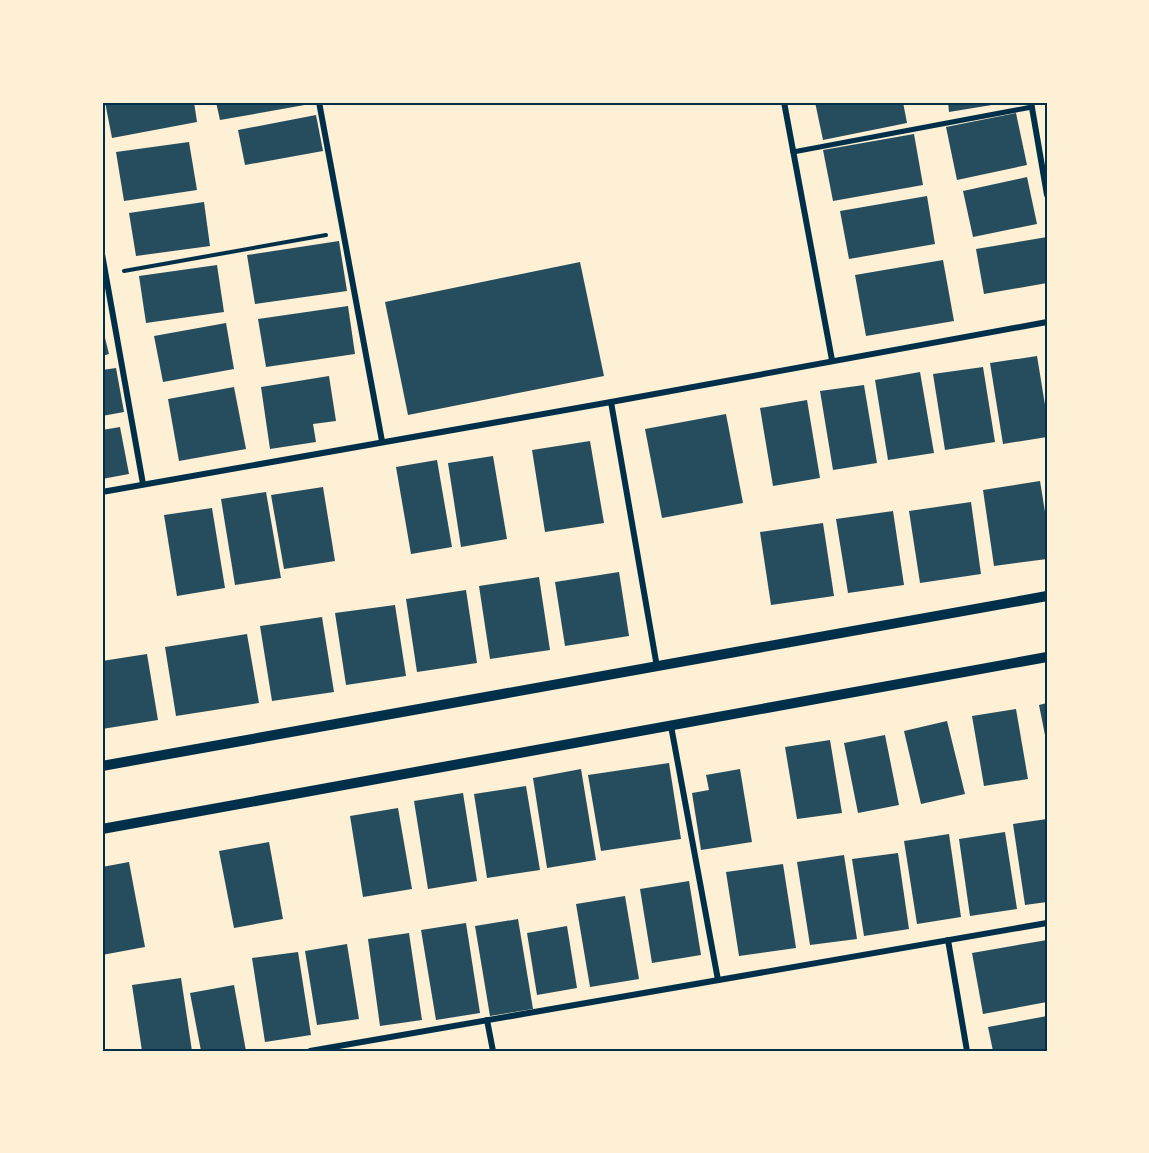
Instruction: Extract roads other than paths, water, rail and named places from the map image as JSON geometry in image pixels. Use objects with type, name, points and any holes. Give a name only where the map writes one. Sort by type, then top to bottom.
[{"type":"street","points":[[319,102],[382,441]]},
{"type":"street","points":[[784,102],[832,360]]},
{"type":"street","points":[[793,152],[1031,105],[1047,195]]},
{"type":"street","points":[[102,254],[143,484]]},
{"type":"street","points":[[102,492],[1047,322]]},
{"type":"street","points":[[611,402],[657,667]]},
{"type":"street","points":[[102,766],[1047,596]]},
{"type":"street","points":[[102,828],[1047,657]]},
{"type":"street","points":[[671,726],[718,980]]},
{"type":"street","points":[[310,1051],[1047,923]]},
{"type":"street","points":[[948,940],[967,1051]]},
{"type":"street","points":[[487,1020],[493,1051]]}]
